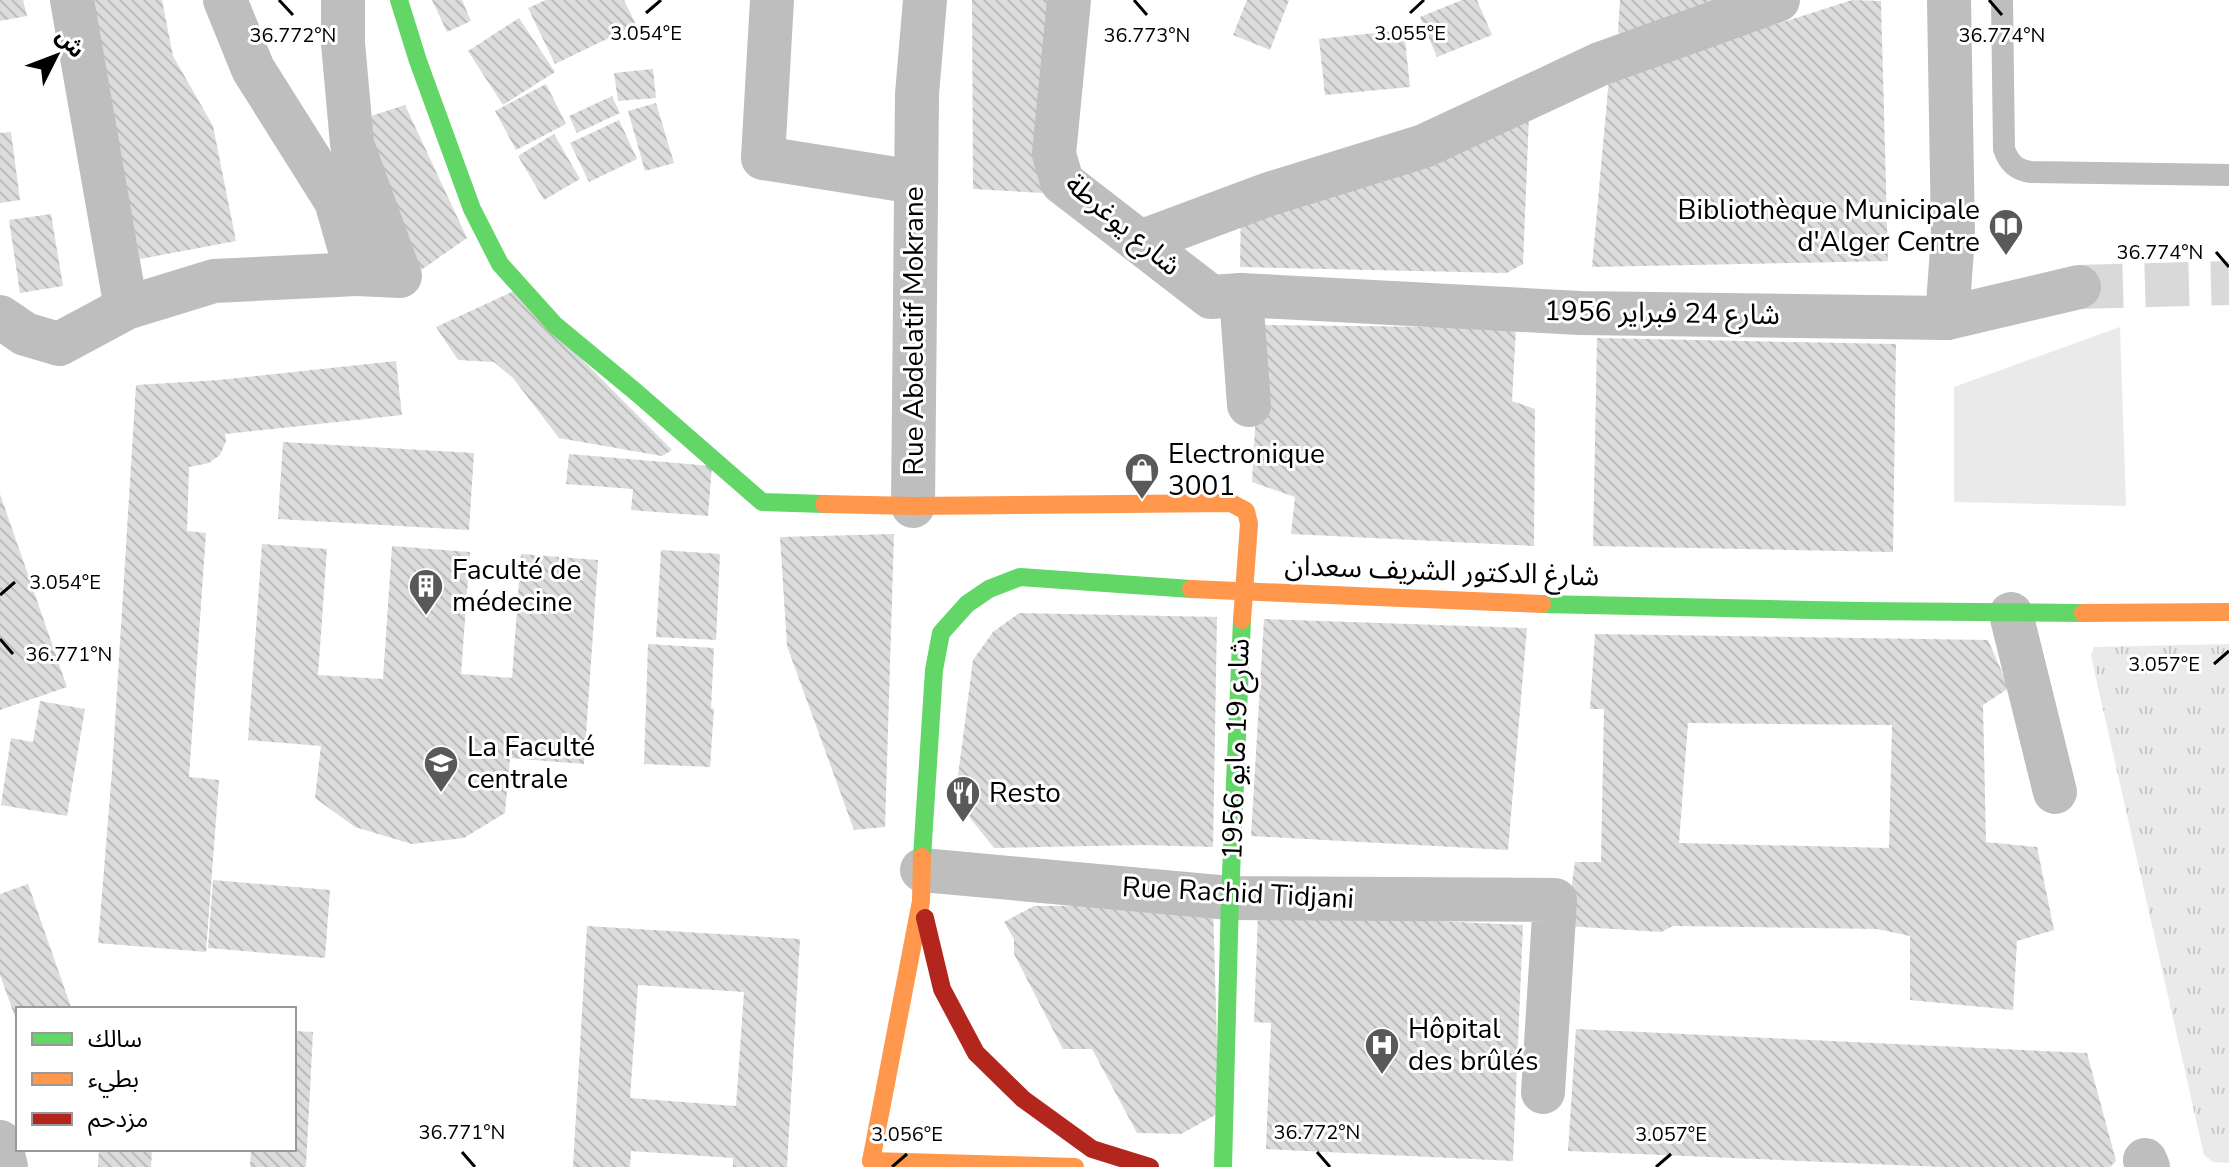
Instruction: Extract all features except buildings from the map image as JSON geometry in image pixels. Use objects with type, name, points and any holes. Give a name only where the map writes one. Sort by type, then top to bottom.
[{"type":"main road","points":[[399,0],[472,209],[500,264],[555,325],[762,502],[913,506]]},
{"type":"main road","name":"Rue Abdelatif Mokrane","points":[[913,506],[1231,503],[1246,511],[1249,524]]},
{"type":"main road","name":"شارع 19 مايو 1956","points":[[1223,1167],[1230,898],[1243,592],[1249,524]]},
{"type":"main road","name":"شارغ الدكتور الشريف سعدان","points":[[1075,1167],[871,1161],[922,885],[934,670],[941,633],[967,604],[989,589],[1020,577],[1243,592],[1568,605],[2011,614],[2229,612]]},
{"type":"main road","name":"شارغ الدكتور الشريف سعدان","points":[[922,885],[942,989],[976,1053],[1023,1099],[1092,1149],[1150,1167]]},
{"type":"street","points":[[72,0],[126,308]]},
{"type":"street","points":[[225,0],[253,69],[336,201],[357,274]]},
{"type":"street","points":[[0,317],[25,334],[59,344],[126,308],[214,281],[357,274],[400,276],[352,144],[343,43],[343,0]]},
{"type":"street","points":[[772,0],[763,158],[915,182]]},
{"type":"street","name":"Rue Abdelatif Mokrane","points":[[913,506],[917,94],[925,0]]},
{"type":"street","name":"شارع يوغرطة","points":[[1069,0],[1054,154],[1062,182],[1140,242],[1226,296]]},
{"type":"street","points":[[1140,242],[1266,195],[1424,146],[1600,64],[1778,0]]},
{"type":"street","points":[[1947,318],[1953,236],[1949,0]]},
{"type":"street","name":"شارع 24 فبراير 1956","points":[[1226,296],[1580,313],[1947,318],[2079,287]]},
{"type":"street","points":[[1226,296],[1249,405]]},
{"type":"street","points":[[2011,614],[2055,792]]},
{"type":"street","name":"Rue Rachid Tidjani","points":[[922,885],[1230,898],[1555,900],[1543,1092]]},
{"type":"street","points":[[0,1142],[6,1167]]},
{"type":"lane","points":[[2002,0],[2004,149],[2013,166],[2031,172],[2229,175]]},
{"type":"green space","points":[[2120,327],[2126,506],[1954,502],[1954,387]]},
{"type":"green space","points":[[2229,644],[2229,1163],[2213,1162],[2204,1155],[2091,656],[2094,647]]},
{"type":"tunnel","points":[[2079,287],[2229,283]]},
{"type":"traffic: fast","points":[[399,0],[472,209],[500,264],[555,325],[762,502],[824,504]]},
{"type":"traffic: fast","points":[[922,857],[934,670],[941,633],[967,604],[989,589],[1020,577],[1191,589]]},
{"type":"traffic: fast","points":[[1542,604],[2083,613]]},
{"type":"traffic: fast","points":[[1223,1167],[1242,620]]},
{"type":"traffic: slow","points":[[824,504],[1231,503],[1246,511],[1249,524],[1242,620]]},
{"type":"traffic: slow","points":[[1191,589],[1542,604]]},
{"type":"traffic: slow","points":[[2083,613],[2229,612]]},
{"type":"traffic: slow","points":[[871,1161],[921,901],[922,857]]},
{"type":"traffic: slow","points":[[871,1161],[1075,1167]]},
{"type":"traffic: jam","points":[[925,918],[942,989],[976,1053],[1023,1099],[1092,1149],[1150,1167]]},
{"type":"place","name":"Bibliothèque Municipale d'Alger Centre","points":[[2006,257]]},
{"type":"place","name":"Electronique 3001","points":[[1142,501]]},
{"type":"place","name":"Faculté de médecine","points":[[426,617]]},
{"type":"place","name":"La Faculté centrale","points":[[441,794]]},
{"type":"place","name":"Resto","points":[[963,824]]},
{"type":"place","name":"Hôpital des brûlés","points":[[1382,1076]]}]
